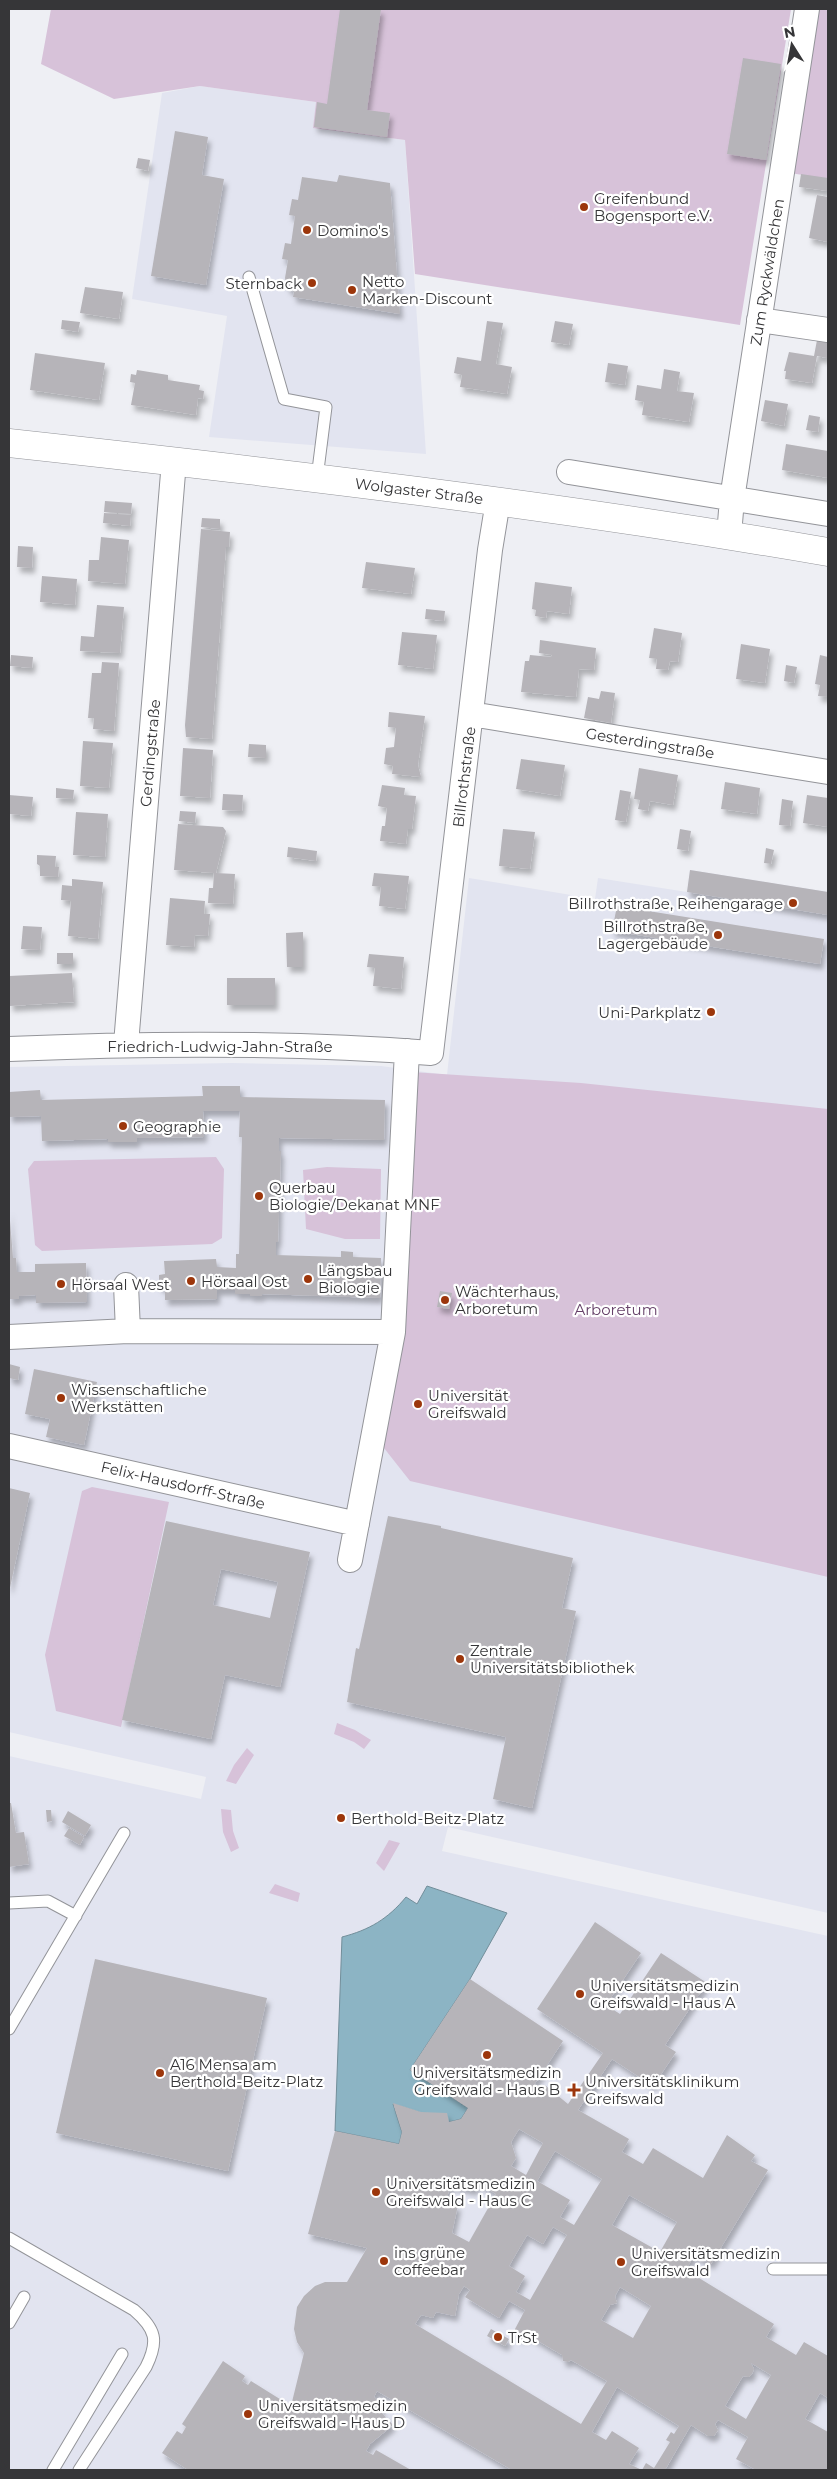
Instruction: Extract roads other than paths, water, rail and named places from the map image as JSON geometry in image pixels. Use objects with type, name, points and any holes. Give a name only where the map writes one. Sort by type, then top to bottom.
[{"type":"main road","name":"Wolgaster Straße","points":[[9,443],[174,461],[498,501],[728,535],[828,552]]},
{"type":"street","name":"Zum Ryckwäldchen","points":[[728,535],[807,9]]},
{"type":"street","points":[[760,320],[828,330]]},
{"type":"street","name":"Gerdingstraße","points":[[126,1044],[174,461]]},
{"type":"street","points":[[569,472],[828,514]]},
{"type":"street","name":"Billrothstraße","points":[[431,1053],[498,501]]},
{"type":"street","name":"Gesterdingstraße","points":[[471,714],[828,772]]},
{"type":"street","name":"Friedrich-Ludwig-Jahn-Straße","points":[[9,1049],[126,1044],[356,1047],[431,1053]]},
{"type":"street","points":[[350,1560],[393,1332],[407,1051]]},
{"type":"street","points":[[126,1285],[128,1331]]},
{"type":"street","points":[[9,1338],[128,1331],[393,1332]]},
{"type":"street","name":"Felix-Hausdorff-Straße","points":[[9,1446],[356,1524]]},
{"type":"lane","points":[[249,276],[284,399],[326,407],[317,478]]},
{"type":"lane","points":[[9,2029],[124,1833]]},
{"type":"lane","points":[[9,1902],[48,1900],[76,1916]]},
{"type":"lane","points":[[9,2238],[134,2310],[146,2321],[154,2335],[154,2351],[146,2367],[79,2470]]},
{"type":"lane","points":[[773,2269],[828,2269]]},
{"type":"lane","points":[[9,2323],[24,2297]]},
{"type":"lane","points":[[53,2470],[122,2354]]},
{"type":"water","points":[[427,1886],[507,1913],[470,1979],[410,2070],[468,2108],[461,2119],[449,2122],[393,2104],[402,2132],[399,2144],[335,2131],[342,1937],[377,1923],[392,1912],[406,1897],[417,1904]]},
{"type":"place","name":"Greifenbund Bogensport e.V.","points":[[584,207]]},
{"type":"place","name":"Domino's","points":[[307,230]]},
{"type":"place","name":"Sternback","points":[[312,283]]},
{"type":"place","name":"Netto Marken-Discount","points":[[352,290]]},
{"type":"place","name":"Billrothstraße, Reihengarage","points":[[793,903]]},
{"type":"place","name":"Billrothstraße, Lagergebäude","points":[[718,935]]},
{"type":"place","name":"Uni-Parkplatz","points":[[711,1012]]},
{"type":"place","name":"Geographie","points":[[123,1126]]},
{"type":"place","name":"Querbau Biologie/Dekanat MNF","points":[[259,1196]]},
{"type":"place","name":"Längsbau Biologie","points":[[308,1279]]},
{"type":"place","name":"Hörsaal Ost","points":[[191,1281]]},
{"type":"place","name":"Hörsaal West","points":[[61,1284]]},
{"type":"place","name":"Wächterhaus, Arboretum","points":[[445,1300]]},
{"type":"place","name":"Wissenschaftliche Werkstätten","points":[[61,1398]]},
{"type":"place","name":"Universität Greifswald","points":[[418,1404]]},
{"type":"place","name":"Zentrale Universitätsbibliothek","points":[[460,1659]]},
{"type":"place","name":"Berthold-Beitz-Platz","points":[[341,1818]]},
{"type":"place","name":"Universitätsmedizin Greifswald - Haus A","points":[[580,1994]]},
{"type":"place","name":"Universitätsmedizin Greifswald - Haus B","points":[[487,2055]]},
{"type":"place","name":"A16 Mensa am Berthold-Beitz-Platz","points":[[160,2073]]},
{"type":"place","name":"Universitätsklinikum Greifswald","points":[[574,2090]]},
{"type":"place","name":"Universitätsmedizin Greifswald - Haus C","points":[[376,2192]]},
{"type":"place","name":"ins grüne coffeebar","points":[[384,2261]]},
{"type":"place","name":"Universitätsmedizin Greifswald","points":[[621,2262]]},
{"type":"place","name":"TrSt","points":[[498,2337]]},
{"type":"place","name":"Universitätsmedizin Greifswald - Haus D","points":[[248,2414]]},
{"type":"park label","name":"Arboretum","points":[[616,1309]]}]
